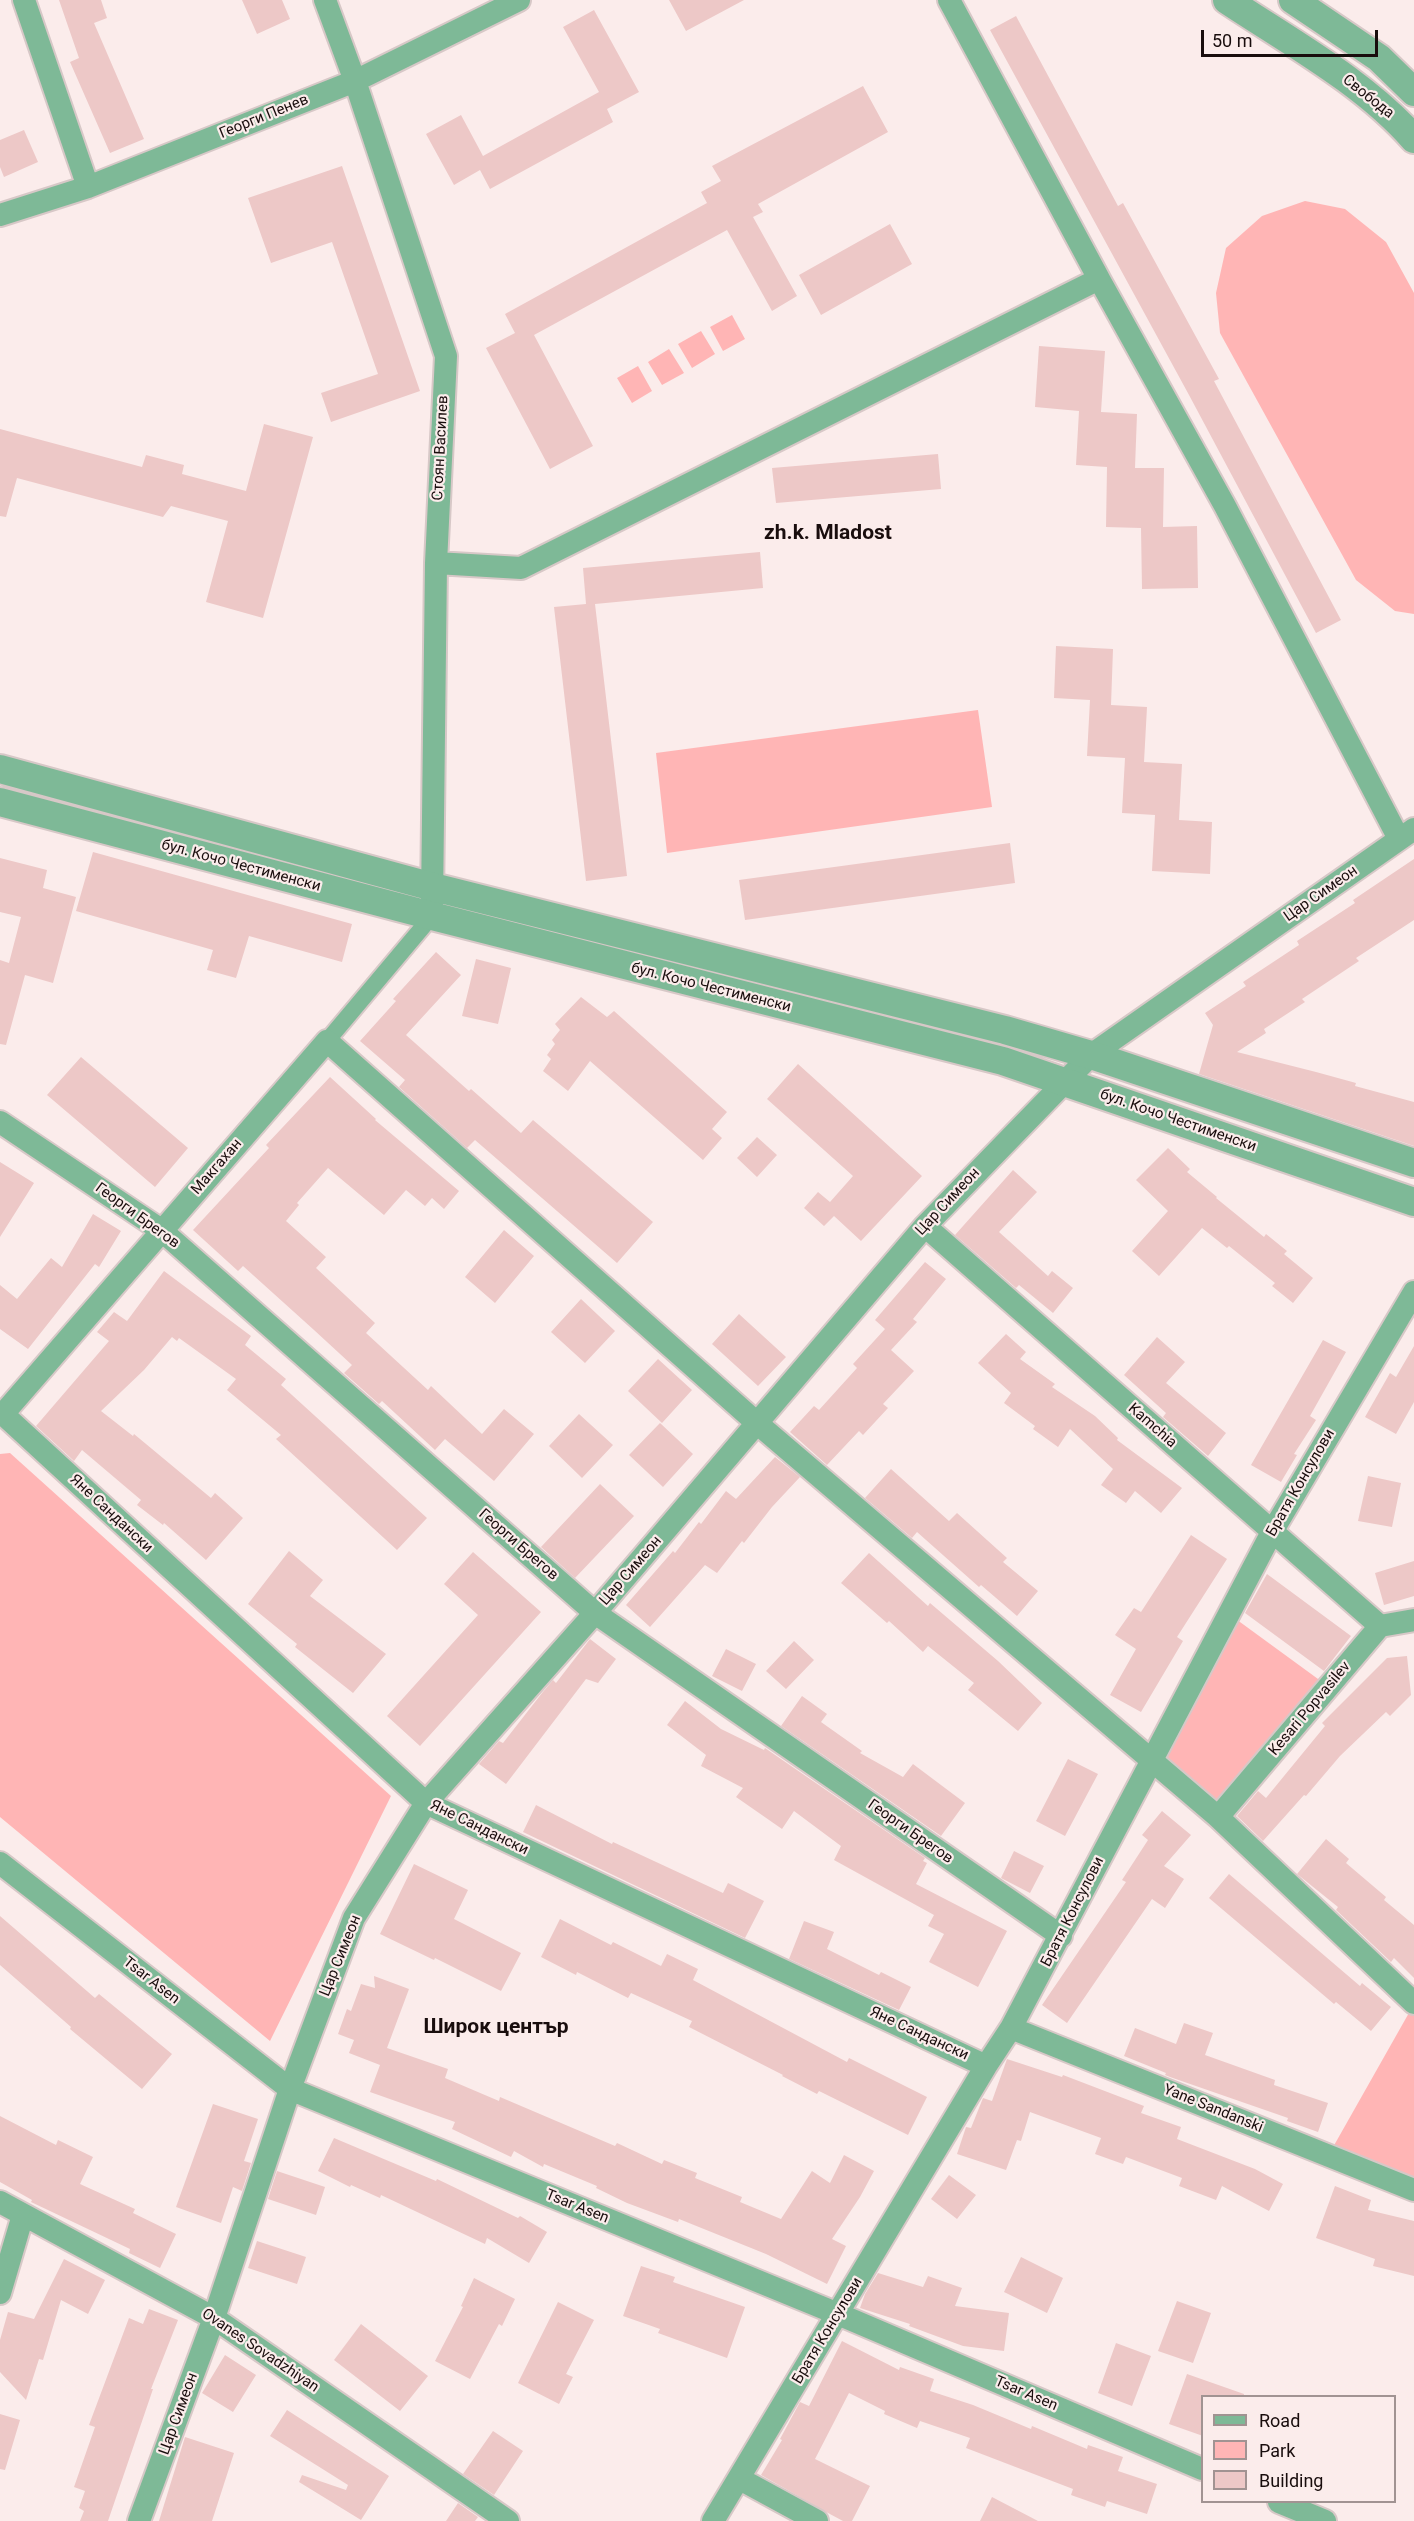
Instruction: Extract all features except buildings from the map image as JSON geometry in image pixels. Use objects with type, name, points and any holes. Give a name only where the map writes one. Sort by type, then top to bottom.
[{"type":"street","points":[[24,0],[88,186]]},
{"type":"street","name":"Стоян Василев","points":[[326,0],[446,356],[436,563],[432,916]]},
{"type":"street","name":"Георги Пенев","points":[[0,215],[88,186],[355,81],[519,0]]},
{"type":"street","points":[[949,0],[1099,279],[1407,834]]},
{"type":"street","name":"Свобода","points":[[1227,0],[1356,86],[1385,108],[1414,139]]},
{"type":"street","points":[[1293,0],[1379,58],[1414,92]]},
{"type":"street","points":[[436,563],[521,568],[1099,279]]},
{"type":"street","name":"бул. Кочо Честименски","points":[[0,769],[433,887],[1005,1030],[1091,1055],[1414,1163]]},
{"type":"street","name":"бул. Кочо Честименски","points":[[0,802],[432,916],[1003,1061],[1414,1202]]},
{"type":"street","name":"Цар Симеон","points":[[139,2521],[214,2318],[290,2089],[354,1918],[426,1803],[595,1613],[925,1226],[1063,1081],[1091,1055],[1407,834]]},
{"type":"street","name":"Макгахан","points":[[1,1414],[327,1041],[432,916]]},
{"type":"street","points":[[327,1041],[758,1424],[1218,1817],[1414,2003]]},
{"type":"street","name":"Георги Брегов","points":[[0,1122],[161,1230],[595,1613],[1061,1936]]},
{"type":"street","name":"Kamchia","points":[[925,1226],[1380,1626]]},
{"type":"street","name":"Братя Консулови","points":[[713,2521],[1011,2028],[1272,1532],[1414,1292]]},
{"type":"street","name":"Яне Сандански","points":[[1,1414],[426,1803],[986,2066]]},
{"type":"street","points":[[1380,1626],[1414,1620]]},
{"type":"street","name":"Kesari Popvasilev","points":[[1218,1817],[1380,1626]]},
{"type":"street","name":"Tsar Asen","points":[[0,1863],[290,2089],[838,2314],[1201,2468]]},
{"type":"street","name":"Yane Sandanski","points":[[1011,2028],[1414,2190]]},
{"type":"street","name":"Ovanes Sovadzhiyan","points":[[0,2202],[214,2318],[508,2521]]},
{"type":"street","points":[[0,2293],[23,2215]]},
{"type":"street","points":[[740,2479],[818,2521]]},
{"type":"street","points":[[1282,2503],[1325,2521]]},
{"type":"green space","points":[[1305,201],[1345,209],[1386,242],[1414,293],[1414,614],[1395,611],[1356,580],[1220,333],[1216,293],[1226,248],[1262,216]]},
{"type":"green space","points":[[732,315],[745,339],[723,351],[710,327]]},
{"type":"green space","points":[[701,331],[715,354],[692,368],[678,344]]},
{"type":"green space","points":[[669,349],[684,373],[662,385],[648,362]]},
{"type":"green space","points":[[638,366],[652,391],[632,403],[617,378]]},
{"type":"green space","points":[[978,710],[992,807],[667,853],[656,753]]},
{"type":"green space","points":[[10,1453],[391,1796],[270,2041],[0,1817],[0,1454]]},
{"type":"green space","points":[[1229,1614],[1329,1687],[1218,1817],[1150,1761]]},
{"type":"green space","points":[[1414,2004],[1414,2190],[1328,2156]]},
{"type":"district","name":"zh.k. Mladost","points":[[828,534]]},
{"type":"district","name":"Широк център","points":[[496,2028]]}]
